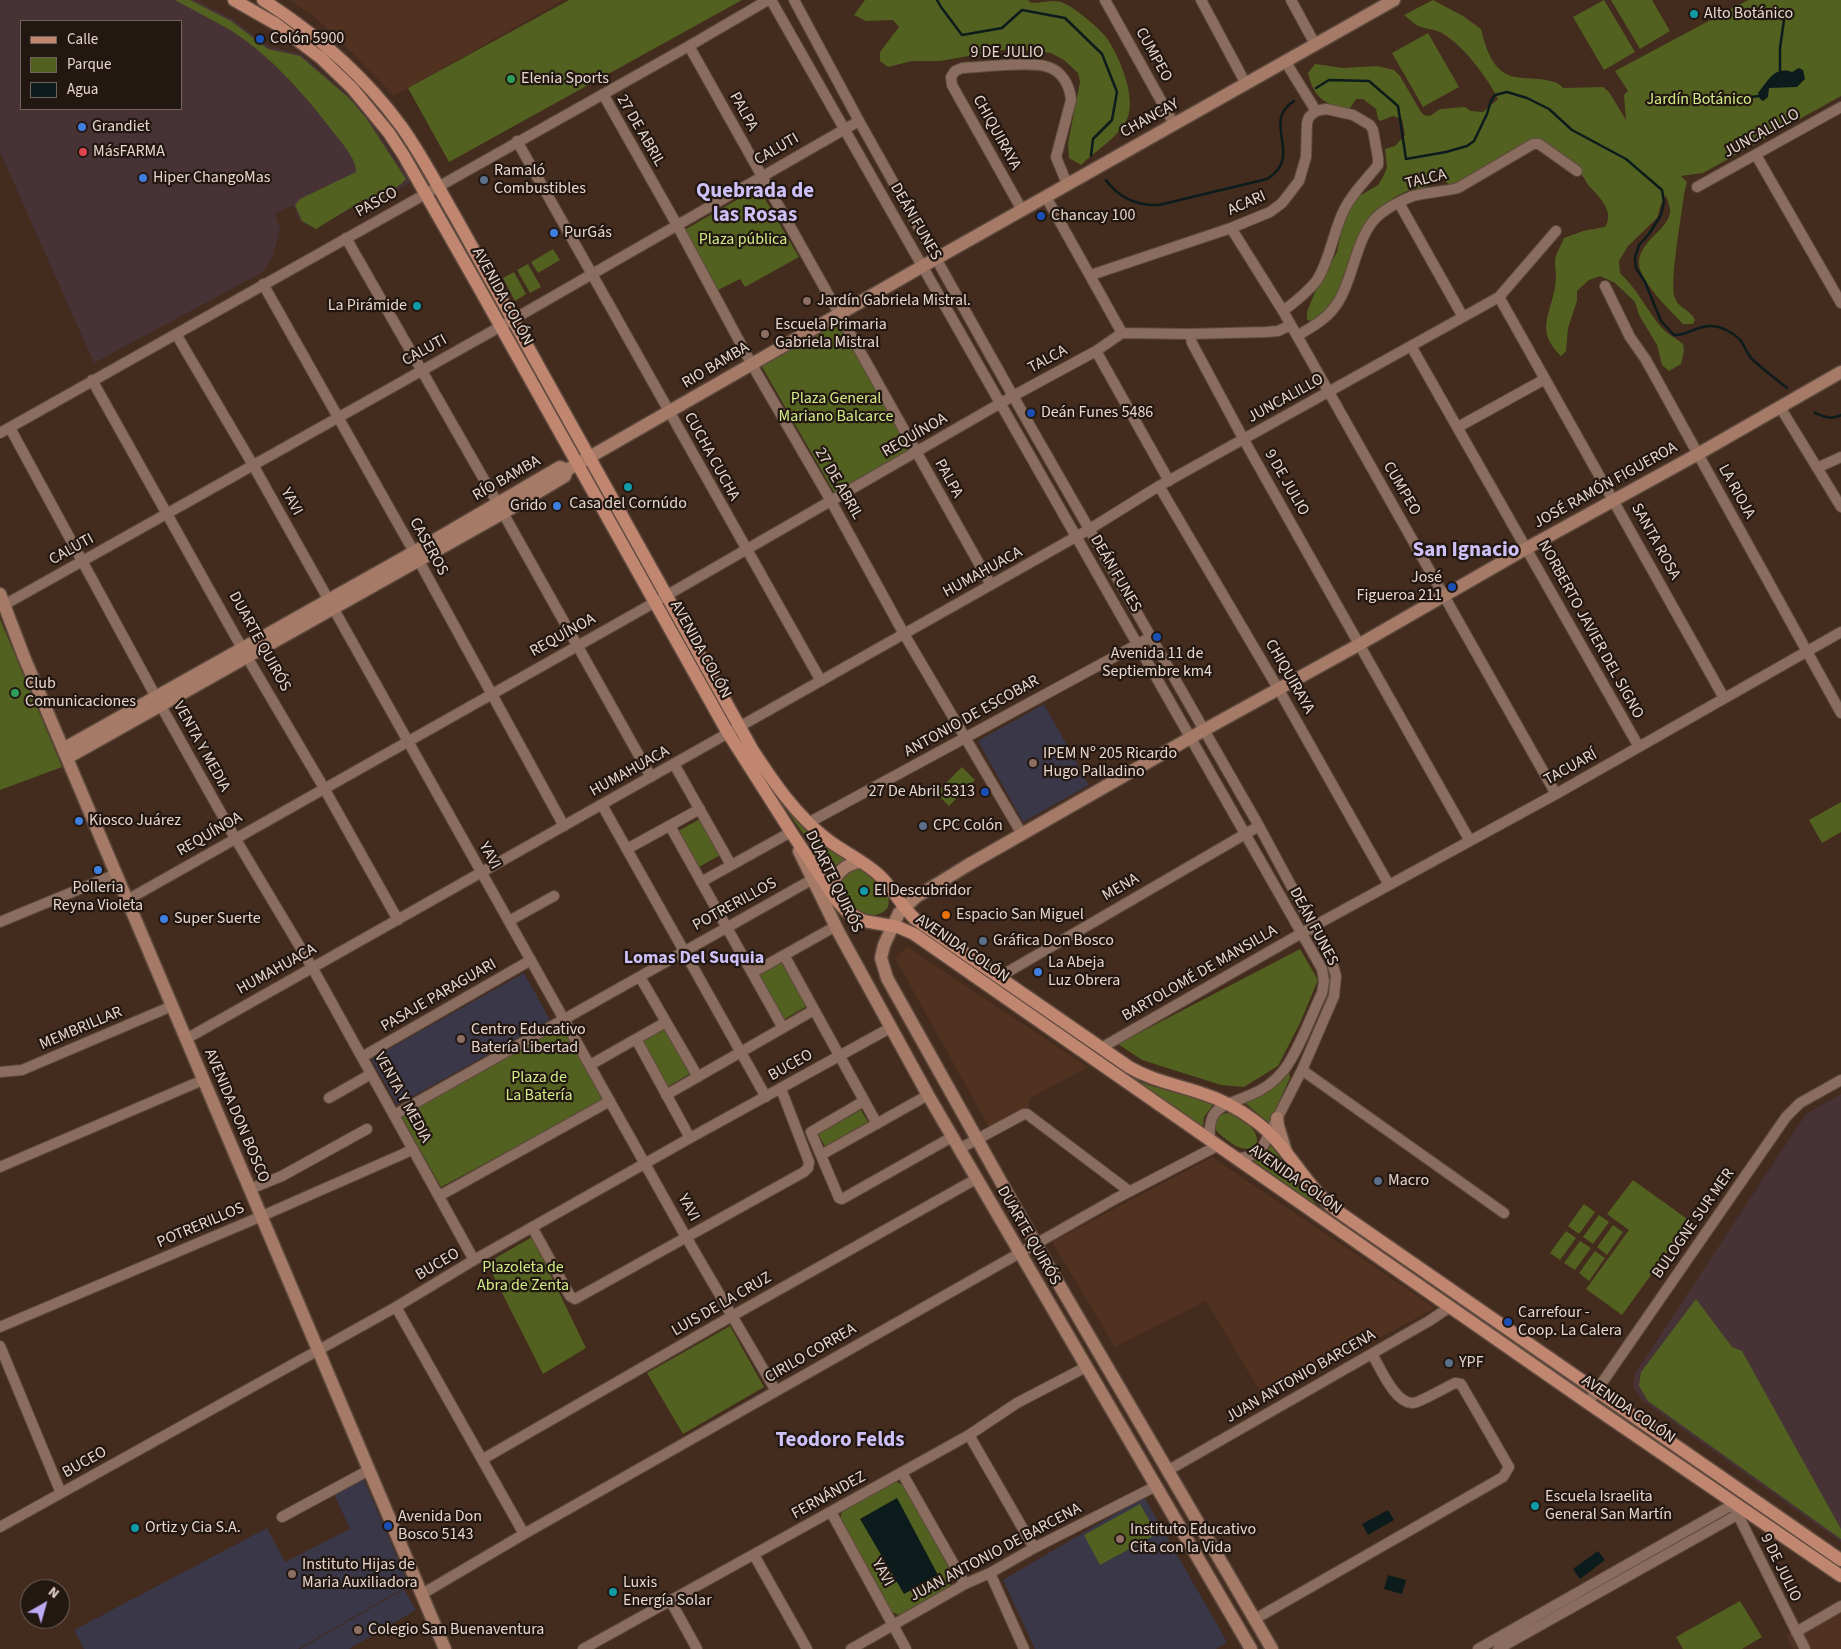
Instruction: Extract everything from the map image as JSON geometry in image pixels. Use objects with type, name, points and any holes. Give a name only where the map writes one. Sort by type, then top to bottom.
[{"type":"main road","name":"AVENIDA COLÓN","points":[[234,0],[294,37],[342,77],[372,111],[393,139],[500,326],[572,467],[654,602],[728,733],[791,832],[842,907],[852,915],[869,922],[907,931],[927,943],[1733,1506],[1841,1576]]},
{"type":"main road","name":"AVENIDA COLÓN","points":[[263,0],[309,30],[335,53],[363,80],[401,126],[438,187],[740,727],[782,793],[808,823],[884,880],[915,919],[1101,1048],[1147,1077],[1198,1092],[1226,1103],[1254,1120],[1270,1133],[1317,1194],[1336,1210],[1841,1560]]},
{"type":"main road","name":"CHANCAY","points":[[922,266],[1390,1]]},
{"type":"main road","name":"RIO BAMBA","points":[[572,467],[922,266]]},
{"type":"main road","name":"JOSÉ RAMÓN FIGUEROA","points":[[904,907],[916,897],[960,870],[1204,730],[1279,690],[1526,548],[1698,454],[1841,372]]},
{"type":"main road","name":"RÍO BAMBA","points":[[65,754],[416,557],[500,508],[560,467],[572,467]]},
{"type":"main road","name":"AVENIDA DON BOSCO","points":[[2,599],[24,657],[445,1649]]},
{"type":"main road","name":"DUARTE QUIRÓS","points":[[791,832],[824,903],[890,1028],[976,1179],[1251,1649]]},
{"type":"main road","points":[[824,903],[829,889],[842,870],[853,863],[861,862]]},
{"type":"main road","name":"DUARTE QUIRÓS","points":[[904,907],[892,926],[882,952],[881,958],[884,971],[1036,1244],[1272,1649]]},
{"type":"main road","points":[[1277,1118],[1279,1133],[1287,1154]]},
{"type":"street","name":"PASCO","points":[[0,433],[769,0]]},
{"type":"street","name":"DEÁN FUNES","points":[[769,0],[1322,969],[1324,982],[1322,993],[1292,1058],[1283,1072],[1258,1091],[1226,1103]]},
{"type":"street","name":"DEÁN FUNES","points":[[794,0],[859,121],[1088,530],[1259,826],[1336,970],[1334,996],[1302,1070],[1270,1133],[1256,1154],[1244,1158],[1235,1158]]},
{"type":"street","name":"CUMPEO","points":[[1105,0],[1174,124]]},
{"type":"street","points":[[1201,0],[1246,84]]},
{"type":"street","points":[[1291,0],[1315,44]]},
{"type":"street","name":"PALPA","points":[[689,46],[991,585]]},
{"type":"street","points":[[1283,312],[1307,291],[1317,279],[1349,199],[1378,165],[1373,130],[1364,120],[1353,115],[1326,109],[1316,111],[1285,61]]},
{"type":"street","name":"9 DE JULIO","points":[[955,71],[962,68],[1037,65],[1049,67],[1058,72],[1066,81],[1071,100],[1056,157],[1067,184]]},
{"type":"street","name":"CHIQUIRAYA","points":[[955,71],[951,77],[952,85],[1022,210]]},
{"type":"street","name":"27 DE ABRIL","points":[[603,94],[677,225],[751,363],[831,501],[904,634],[1022,834]]},
{"type":"street","name":"JUNCALILLO","points":[[1698,187],[1841,107]]},
{"type":"street","name":"ACARI","points":[[1091,275],[1231,228],[1270,212],[1292,192],[1302,173],[1308,144],[1307,123],[1309,117],[1316,111]]},
{"type":"street","name":"CALUTI","points":[[2,599],[83,562],[512,320],[859,121]]},
{"type":"street","name":"CUCHA CUCHA","points":[[518,141],[821,681]]},
{"type":"street","name":"TALCA","points":[[1297,336],[1318,323],[1334,309],[1342,296],[1367,230],[1380,214],[1413,196],[1446,192],[1458,188],[1533,144],[1539,144],[1577,171]]},
{"type":"street","points":[[1756,155],[1841,303]]},
{"type":"street","points":[[1046,197],[1122,333],[1266,332],[1278,331],[1291,325]]},
{"type":"street","points":[[1399,203],[1463,317]]},
{"type":"street","name":"CUMPEO","points":[[1231,228],[1291,325],[1556,794]]},
{"type":"street","points":[[1499,297],[1556,231]]},
{"type":"street","points":[[346,238],[651,777]]},
{"type":"street","name":"CASEROS","points":[[263,284],[564,826]]},
{"type":"street","name":"LA RIOJA","points":[[1605,286],[1630,337],[1646,360],[1841,713]]},
{"type":"street","name":"JUNCALILLO","points":[[1088,530],[1164,484],[1499,297]]},
{"type":"street","name":"SANTA ROSA","points":[[1499,297],[1724,698]]},
{"type":"street","name":"TALCA","points":[[1013,396],[1096,352],[1122,333]]},
{"type":"street","name":"YAVI","points":[[176,334],[254,465],[645,1164],[776,1391]]},
{"type":"street","name":"9 DE JULIO","points":[[1190,334],[1192,343],[1244,440],[1470,841]]},
{"type":"street","name":"NORBERTO JAVIER DEL SIGNO","points":[[1411,346],[1639,747]]},
{"type":"street","name":"CHIQUIRAYA","points":[[1096,352],[1164,484],[1389,885]]},
{"type":"street","points":[[1458,427],[1545,379]]},
{"type":"street","name":"DUARTE QUIRÓS","points":[[92,380],[398,920]]},
{"type":"street","name":"REQUÍNOA","points":[[127,900],[407,740],[577,646],[746,548],[917,453],[1013,396]]},
{"type":"street","points":[[1780,406],[1841,507]]},
{"type":"street","name":"VENTA Y MEDIA","points":[[10,428],[158,702],[235,838],[312,967],[474,1260]]},
{"type":"street","points":[[1818,468],[1841,457]]},
{"type":"street","name":"HUMAHUACA","points":[[186,1038],[1088,530]]},
{"type":"street","name":"TACUARÍ","points":[[1314,926],[1556,794],[1841,632]]},
{"type":"street","name":"ANTONIO DE ESCOBAR","points":[[808,823],[1151,637]]},
{"type":"street","points":[[674,764],[731,866]]},
{"type":"street","points":[[602,805],[766,1097]]},
{"type":"street","points":[[627,849],[700,809]]},
{"type":"street","points":[[670,826],[783,1028]]},
{"type":"street","name":"MENA","points":[[999,977],[1259,826]]},
{"type":"street","points":[[702,882],[791,832]]},
{"type":"street","points":[[0,922],[116,874]]},
{"type":"street","points":[[812,879],[829,889]]},
{"type":"street","name":"POTRERILLOS","points":[[394,1115],[812,879]]},
{"type":"street","points":[[509,921],[554,896]]},
{"type":"street","points":[[752,973],[836,926]]},
{"type":"street","name":"BARTOLOMÉ DE MANSILLA","points":[[1101,1048],[1314,926]]},
{"type":"street","points":[[784,955],[877,1124]]},
{"type":"street","name":"PASAJE PARAGUARI","points":[[362,1057],[531,960]]},
{"type":"street","points":[[640,977],[698,1077]]},
{"type":"street","name":"MEMBRILLAR","points":[[0,1072],[22,1070],[172,1006]]},
{"type":"street","points":[[666,1095],[814,1010]]},
{"type":"street","points":[[590,1064],[666,1022]]},
{"type":"street","name":"BUCEO","points":[[0,1527],[396,1307],[474,1260],[690,1138],[890,1028]]},
{"type":"street","points":[[636,1039],[690,1138]]},
{"type":"street","points":[[1302,1070],[1504,1213]]},
{"type":"street","points":[[329,1098],[371,1074]]},
{"type":"street","points":[[0,1167],[204,1080]]},
{"type":"street","name":"BULOGNE SUR MER","points":[[1588,1403],[1786,1117],[1800,1103],[1841,1080]]},
{"type":"street","points":[[532,1228],[570,1296],[576,1299],[686,1236],[804,1172],[808,1168],[809,1162],[781,1089]]},
{"type":"street","points":[[821,1155],[928,1095]]},
{"type":"street","points":[[439,1196],[610,1101]]},
{"type":"street","points":[[864,1101],[812,1131],[839,1198],[842,1199],[952,1136]]},
{"type":"street","points":[[1213,1143],[1211,1120],[1216,1110],[1226,1103]]},
{"type":"street","points":[[959,1149],[1027,1114],[1129,1191]]},
{"type":"street","points":[[250,1189],[282,1176],[368,1129]]},
{"type":"street","name":"CIRILO CORREA","points":[[422,1594],[524,1534],[1213,1143]]},
{"type":"street","name":"POTRERILLOS","points":[[0,1327],[262,1216],[413,1149]]},
{"type":"street","name":"LUIS DE LA CRUZ","points":[[483,1459],[976,1179]]},
{"type":"street","points":[[396,1307],[524,1534]]},
{"type":"street","name":"JUAN ANTONIO BARCENA","points":[[1167,1471],[1429,1321],[1450,1307]]},
{"type":"street","points":[[0,1346],[61,1494]]},
{"type":"street","points":[[1254,1619],[1503,1477],[1509,1467],[1461,1384],[1455,1383],[1415,1403],[1406,1402],[1397,1395],[1372,1354]]},
{"type":"street","name":"FERNÁNDEZ","points":[[586,1648],[969,1435],[1017,1403],[1086,1367]]},
{"type":"street","points":[[969,1435],[1034,1548]]},
{"type":"street","points":[[282,1517],[370,1470]]},
{"type":"street","points":[[902,1473],[965,1584]]},
{"type":"street","name":"JUAN ANTONIO DE BARCENA","points":[[851,1649],[965,1584],[990,1573],[1034,1548],[1156,1486]]},
{"type":"street","points":[[1478,1649],[1733,1506]]},
{"type":"street","points":[[1498,1649],[1573,1607],[1733,1506]]},
{"type":"street","name":"9 DE JULIO","points":[[1733,1506],[1805,1649]]},
{"type":"street","name":"YAVI","points":[[831,1512],[906,1649]]},
{"type":"street","points":[[754,1555],[807,1649]]},
{"type":"street","points":[[990,1573],[1024,1649]]},
{"type":"street","points":[[1573,1607],[1595,1582]]},
{"type":"street","points":[[670,1600],[697,1649]]},
{"type":"street","points":[[1796,1632],[1841,1606]]},
{"type":"shaded area","points":[[0,0],[195,0],[233,19],[268,46],[301,54],[352,99],[367,116],[411,182],[384,199],[361,202],[316,229],[300,221],[293,205],[275,214],[280,228],[273,256],[263,272],[94,363],[0,152]]},
{"type":"shaded area","points":[[290,0],[563,0],[394,96],[333,33]]},
{"type":"shaded area","name":"IPEM Nº 205 Ricardo Hugo Palladino","points":[[1044,704],[1089,785],[1023,822],[978,741]]},
{"type":"shaded area","points":[[907,947],[1088,1067],[1030,1098],[1027,1114],[989,1127],[895,958]]},
{"type":"shaded area","name":"Centro Educativo Batería Libertad","points":[[524,973],[550,1020],[397,1105],[371,1059]]},
{"type":"shaded area","points":[[1841,1094],[1841,1542],[1642,1400],[1633,1387],[1635,1373],[1806,1114]]},
{"type":"shaded area","points":[[1212,1157],[1435,1308],[1265,1400],[1206,1301],[1115,1347],[1052,1242]]},
{"type":"shaded area","name":"Instituto Hijas de Maria Auxiliadora","points":[[363,1478],[409,1585],[298,1649],[84,1649],[74,1630],[267,1528],[285,1562],[350,1529],[334,1494]]},
{"type":"shaded area","name":"Instituto Educativo Cita con la Vida","points":[[1144,1497],[1227,1642],[1216,1649],[1035,1649],[1003,1580]]},
{"type":"shaded area","name":"Colegio San Buenaventura","points":[[404,1589],[416,1610],[349,1649],[300,1649]]},
{"type":"shaded area","points":[[1841,1600],[1841,1649],[1793,1649],[1786,1636]]},
{"type":"green space","points":[[175,0],[190,0],[231,21],[268,49],[300,56],[349,98],[366,118],[406,179],[383,197],[363,200],[316,229],[302,221],[295,205],[300,199],[356,172],[352,157],[312,105],[275,65],[232,31]]},
{"type":"green space","name":"Elenia Sports","points":[[569,0],[742,0],[449,162],[408,88]]},
{"type":"green space","points":[[865,0],[1028,0],[1031,3],[1054,1],[1066,4],[1085,17],[1106,37],[1116,54],[1125,77],[1130,100],[1130,110],[1127,119],[1112,138],[1081,165],[1069,158],[1068,143],[1080,82],[1078,73],[1064,60],[1051,53],[1009,49],[940,61],[912,61],[888,67],[880,61],[880,52],[899,27],[893,20],[866,21],[854,15]]},
{"type":"green space","name":"Jardín Botánico","points":[[1433,0],[1463,16],[1481,29],[1488,52],[1496,65],[1507,75],[1551,81],[1558,83],[1563,88],[1603,87],[1609,92],[1626,120],[1624,95],[1628,91],[1615,71],[1748,0],[1841,0],[1841,96],[1703,173],[1681,176],[1687,182],[1676,248],[1674,290],[1675,298],[1679,304],[1695,320],[1693,324],[1683,324],[1665,305],[1645,280],[1639,265],[1639,258],[1643,249],[1669,217],[1670,209],[1666,195],[1657,218],[1628,246],[1619,261],[1620,273],[1632,286],[1661,327],[1683,344],[1684,351],[1681,364],[1669,371],[1662,365],[1657,345],[1639,315],[1635,302],[1615,283],[1600,276],[1589,280],[1577,291],[1577,301],[1568,328],[1566,351],[1561,356],[1553,347],[1548,339],[1546,323],[1556,284],[1555,260],[1558,252],[1564,238],[1583,231],[1605,227],[1608,215],[1605,205],[1583,176],[1567,161],[1542,144],[1456,185],[1448,184],[1437,170],[1432,172],[1430,185],[1404,192],[1390,201],[1376,212],[1362,230],[1336,302],[1318,318],[1311,322],[1307,319],[1307,312],[1317,287],[1337,252],[1345,213],[1359,196],[1378,185],[1387,167],[1385,149],[1395,146],[1405,135],[1402,119],[1393,116],[1380,121],[1376,109],[1363,99],[1356,99],[1350,108],[1327,103],[1317,94],[1310,81],[1308,73],[1315,64],[1343,68],[1377,66],[1394,70],[1400,76],[1424,115],[1430,116],[1440,109],[1465,107],[1471,111],[1483,112],[1498,99],[1488,81],[1458,46],[1442,33],[1416,25],[1404,15]]},
{"type":"green space","points":[[1604,0],[1635,52],[1604,70],[1573,17]]},
{"type":"green space","points":[[1611,0],[1652,0],[1670,31],[1640,49]]},
{"type":"green space","points":[[1428,33],[1459,87],[1423,107],[1392,53]]},
{"type":"green space","name":"Plaza pública","points":[[754,190],[762,194],[799,257],[745,287],[740,279],[718,290],[686,229]]},
{"type":"green space","points":[[553,249],[560,260],[538,273],[531,262]]},
{"type":"green space","points":[[528,264],[541,287],[530,293],[517,270]]},
{"type":"green space","points":[[514,272],[526,294],[515,301],[503,278]]},
{"type":"green space","name":"Plaza General Mariano Balcarce","points":[[837,322],[911,450],[835,494],[761,365]]},
{"type":"green space","name":"Club Comunicaciones","points":[[0,619],[62,767],[0,790]]},
{"type":"green space","points":[[962,767],[975,780],[949,806],[936,793]]},
{"type":"green space","points":[[770,786],[814,835],[846,860],[837,864],[830,872]]},
{"type":"green space","points":[[1841,802],[1841,832],[1822,843],[1809,820]]},
{"type":"green space","points":[[700,819],[720,855],[699,867],[678,831]]},
{"type":"green space","points":[[862,868],[881,884],[888,895],[888,907],[879,914],[868,914],[857,910],[847,902],[841,892],[840,882],[847,873]]},
{"type":"green space","points":[[1300,949],[1318,980],[1300,1023],[1278,1066],[1244,1087],[1221,1085],[1142,1060],[1118,1044]]},
{"type":"green space","points":[[781,962],[807,1006],[783,1020],[757,976]]},
{"type":"green space","name":"Plaza de La Batería","points":[[563,1026],[604,1100],[441,1187],[401,1116]]},
{"type":"green space","points":[[666,1028],[691,1073],[667,1087],[642,1042]]},
{"type":"green space","points":[[1289,1071],[1290,1078],[1269,1123],[1244,1102],[1268,1090]]},
{"type":"green space","points":[[1133,1079],[1213,1105],[1204,1117],[1203,1127]]},
{"type":"green space","points":[[861,1110],[868,1122],[825,1146],[818,1134]]},
{"type":"green space","points":[[1227,1113],[1240,1119],[1252,1128],[1257,1137],[1257,1142],[1253,1147],[1248,1149],[1236,1146],[1216,1130],[1215,1123],[1219,1115]]},
{"type":"green space","points":[[1271,1145],[1299,1185],[1318,1206],[1253,1161],[1261,1157]]},
{"type":"green space","points":[[1633,1180],[1690,1221],[1622,1315],[1586,1289],[1629,1230],[1607,1214]]},
{"type":"green space","points":[[1584,1204],[1595,1212],[1579,1234],[1568,1226]]},
{"type":"green space","points":[[1599,1215],[1609,1222],[1593,1244],[1583,1237]]},
{"type":"green space","points":[[1613,1225],[1623,1232],[1607,1255],[1597,1247]]},
{"type":"green space","points":[[1566,1231],[1576,1238],[1560,1260],[1550,1253]]},
{"type":"green space","name":"Plazoleta de Abra de Zenta","points":[[532,1237],[586,1348],[543,1374],[487,1263]]},
{"type":"green space","points":[[1580,1241],[1591,1248],[1575,1270],[1564,1263]]},
{"type":"green space","points":[[1595,1251],[1605,1258],[1589,1281],[1579,1273]]},
{"type":"green space","points":[[1696,1299],[1732,1347],[1742,1351],[1841,1529],[1841,1539],[1648,1401],[1639,1386],[1641,1372]]},
{"type":"green space","points":[[730,1326],[764,1387],[683,1434],[647,1373]]},
{"type":"green space","points":[[895,1481],[905,1486],[953,1576],[950,1586],[899,1615],[892,1612],[840,1518],[842,1512]]},
{"type":"green space","points":[[1140,1504],[1157,1534],[1100,1565],[1084,1535]]},
{"type":"green space","points":[[1740,1601],[1762,1637],[1742,1649],[1683,1649],[1676,1637]]},
{"type":"water","points":[[1799,68],[1803,70],[1805,79],[1797,87],[1769,88],[1768,97],[1763,101],[1760,99],[1758,93],[1772,75],[1781,71],[1792,72]]},
{"type":"water","points":[[897,1498],[938,1575],[904,1594],[860,1519]]},
{"type":"water","points":[[1388,1510],[1394,1520],[1368,1535],[1362,1524]]},
{"type":"water","points":[[1598,1551],[1605,1560],[1580,1579],[1573,1569]]},
{"type":"water","points":[[1388,1575],[1406,1580],[1402,1594],[1384,1589]]},
{"type":"waterway","points":[[937,0],[962,35],[1002,28],[1022,10],[1065,18],[1102,54],[1117,92],[1112,120],[1093,139],[1091,156]]},
{"type":"waterway","points":[[1780,71],[1780,48],[1784,20]]},
{"type":"waterway","points":[[1316,88],[1329,80],[1369,81],[1398,106],[1406,159],[1446,152],[1467,146],[1474,141],[1495,95],[1507,92],[1527,98],[1549,109],[1572,130],[1626,159],[1662,190],[1664,202],[1661,215],[1649,234],[1639,245],[1635,257],[1636,268],[1645,282],[1661,321],[1674,335],[1706,326],[1719,327],[1735,335],[1751,358],[1787,388]]},
{"type":"waterway","points":[[1701,99],[1724,96],[1743,98],[1759,96]]},
{"type":"waterway","points":[[1106,180],[1117,192],[1129,200],[1143,204],[1159,205],[1267,179],[1278,170],[1282,160],[1281,119],[1285,109],[1294,101]]},
{"type":"waterway","points":[[1815,413],[1831,418],[1841,415]]},
{"type":"place","name":"Alto Botánico","points":[[1694,14]]},
{"type":"place","name":"Colón 5900","points":[[260,39]]},
{"type":"place","name":"Elenia Sports","points":[[511,79]]},
{"type":"place","name":"Grandiet","points":[[82,127]]},
{"type":"place","name":"MásFARMA","points":[[83,152]]},
{"type":"place","name":"Hiper ChangoMas","points":[[143,178]]},
{"type":"place","name":"Ramaló Combustibles","points":[[484,180]]},
{"type":"place","name":"Chancay 100","points":[[1041,216]]},
{"type":"place","name":"PurGás","points":[[554,233]]},
{"type":"place","name":"Jardín Gabriela Mistral.","points":[[807,301]]},
{"type":"place","name":"La Pirámide","points":[[417,306]]},
{"type":"place","name":"Escuela Primaria Gabriela Mistral","points":[[765,334]]},
{"type":"place","name":"Deán Funes 5486","points":[[1031,413]]},
{"type":"place","name":"Casa del Cornúdo","points":[[628,487]]},
{"type":"place","name":"Grido","points":[[557,506]]},
{"type":"place","name":"José Figueroa 211","points":[[1452,587]]},
{"type":"place","name":"Avenida 11 de Septiembre km4","points":[[1157,637]]},
{"type":"place","name":"Club Comunicaciones","points":[[15,693]]},
{"type":"place","name":"IPEM Nº 205 Ricardo Hugo Palladino","points":[[1033,763]]},
{"type":"place","name":"27 De Abril 5313","points":[[985,792]]},
{"type":"place","name":"Kiosco Juárez","points":[[79,821]]},
{"type":"place","name":"CPC Colón","points":[[923,826]]},
{"type":"place","name":"Polleria Reyna Violeta","points":[[98,870]]},
{"type":"place","name":"El Descubridor","points":[[864,891]]},
{"type":"place","name":"Espacio San Miguel","points":[[946,915]]},
{"type":"place","name":"Super Suerte","points":[[164,919]]},
{"type":"place","name":"Gráfica Don Bosco","points":[[983,941]]},
{"type":"place","name":"La Abeja Luz Obrera","points":[[1038,972]]},
{"type":"place","name":"Centro Educativo Batería Libertad","points":[[461,1039]]},
{"type":"place","name":"Macro","points":[[1378,1181]]},
{"type":"place","name":"Carrefour - Coop. La Calera","points":[[1508,1322]]},
{"type":"place","name":"YPF","points":[[1449,1363]]},
{"type":"place","name":"Escuela Israelita General San Martín","points":[[1535,1506]]},
{"type":"place","name":"Avenida Don Bosco 5143","points":[[388,1526]]},
{"type":"place","name":"Ortiz y Cia S.A.","points":[[135,1528]]},
{"type":"place","name":"Instituto Educativo Cita con la Vida","points":[[1120,1539]]},
{"type":"place","name":"Instituto Hijas de Maria Auxiliadora","points":[[292,1574]]},
{"type":"place","name":"Luxis Energía Solar","points":[[613,1592]]},
{"type":"place","name":"Colegio San Buenaventura","points":[[358,1630]]},
{"type":"district","name":"Quebrada de las Rosas","points":[[755,204]]},
{"type":"district","name":"San Ignacio","points":[[1466,551]]},
{"type":"district","name":"Lomas Del Suquia","points":[[694,959]]},
{"type":"district","name":"Teodoro Felds","points":[[840,1441]]}]
